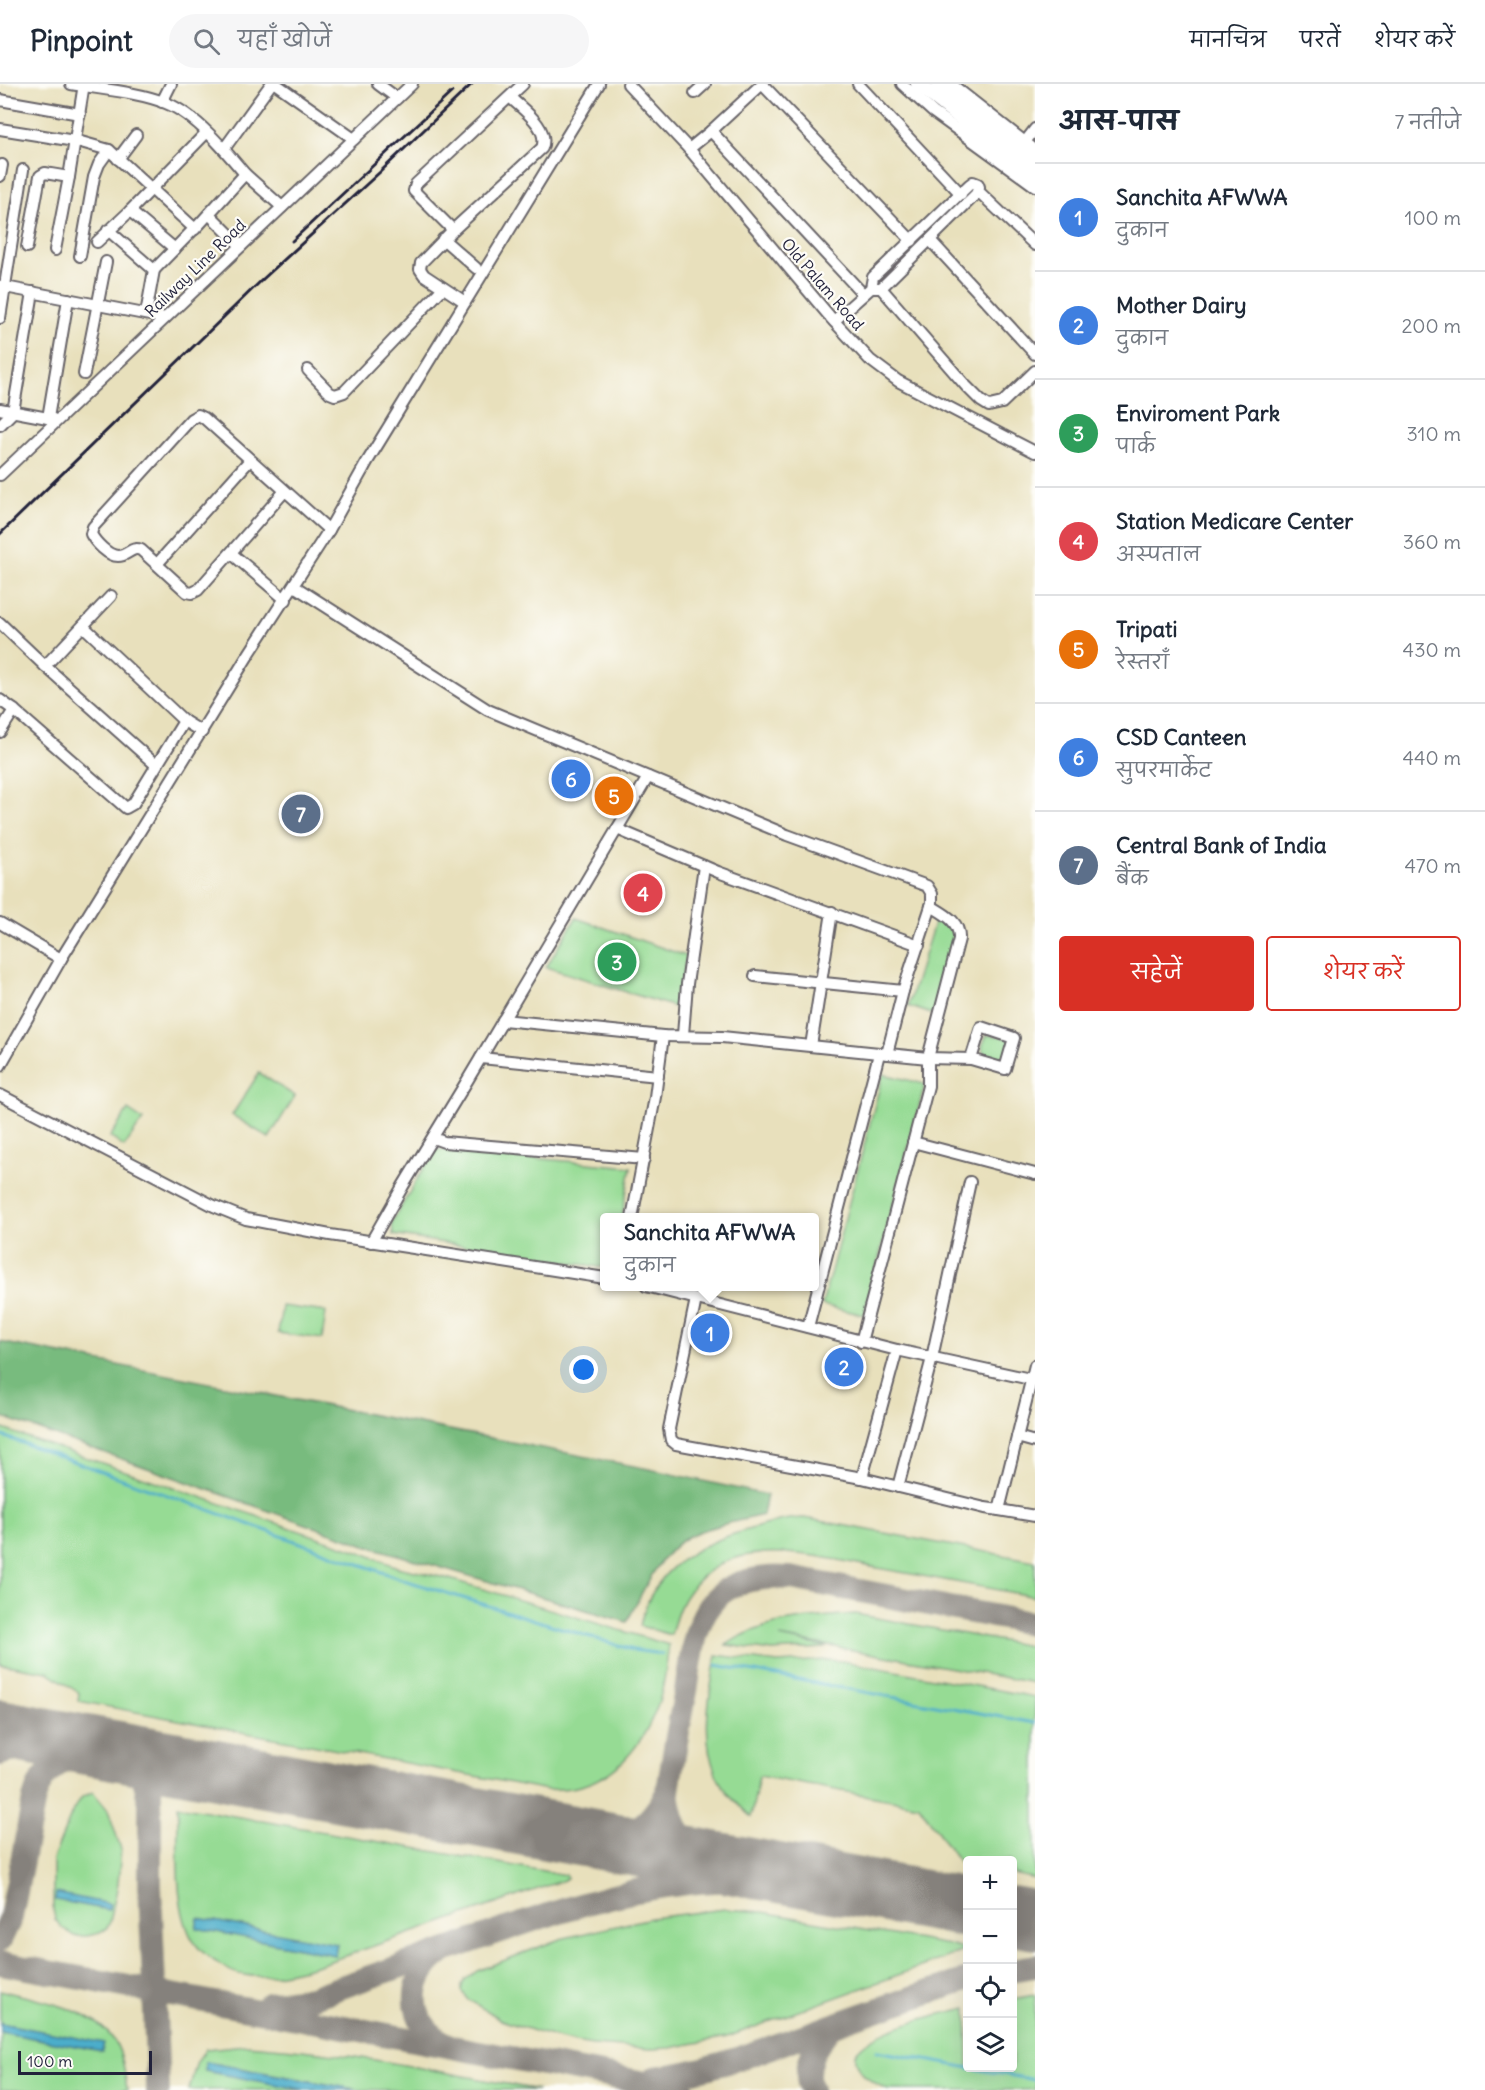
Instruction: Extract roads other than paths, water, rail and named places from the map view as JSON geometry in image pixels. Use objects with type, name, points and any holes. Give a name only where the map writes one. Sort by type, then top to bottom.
[{"type":"main road","points":[[918,84],[1035,177]]},
{"type":"main road","points":[[938,84],[1035,162]]},
{"type":"street","points":[[70,84],[162,102],[176,108],[224,149],[244,174],[282,207]]},
{"type":"street","points":[[162,102],[171,84]]},
{"type":"street","points":[[224,149],[271,84]]},
{"type":"street","points":[[276,84],[354,139]]},
{"type":"street","points":[[378,84],[396,98]]},
{"type":"street","name":"Railway Line Road","points":[[0,475],[53,419],[165,318],[412,84]]},
{"type":"street","points":[[453,230],[414,192],[414,187],[511,98],[523,84]]},
{"type":"street","points":[[0,1066],[61,959],[247,657],[286,600],[367,462],[599,84]]},
{"type":"street","name":"Old Palam Road","points":[[628,84],[688,149],[870,360],[898,381],[1035,452]]},
{"type":"street","points":[[695,93],[705,84]]},
{"type":"street","points":[[688,149],[762,84],[912,241]]},
{"type":"street","points":[[858,84],[961,194]]},
{"type":"street","points":[[902,84],[933,112],[1035,186]]},
{"type":"street","points":[[951,84],[1035,150]]},
{"type":"street","points":[[55,250],[84,85]]},
{"type":"street","points":[[465,302],[424,275],[420,269],[422,261],[443,239],[543,145],[544,137],[541,130],[511,98]]},
{"type":"street","points":[[0,100],[80,114]]},
{"type":"street","points":[[0,129],[75,141],[109,150],[195,228]]},
{"type":"street","points":[[1025,142],[1035,129]]},
{"type":"street","points":[[711,131],[981,401],[989,406],[1002,403],[1035,370]]},
{"type":"street","points":[[97,242],[206,133]]},
{"type":"street","points":[[118,159],[136,135]]},
{"type":"street","points":[[80,256],[94,177],[99,164],[109,150]]},
{"type":"street","points":[[0,318],[22,170]]},
{"type":"street","points":[[27,247],[40,176],[45,173],[69,177]]},
{"type":"street","points":[[146,314],[154,270],[209,214],[244,174]]},
{"type":"street","points":[[834,321],[872,290],[930,240],[978,190],[978,184],[973,183],[873,277],[872,290]]},
{"type":"street","points":[[978,190],[1035,245]]},
{"type":"street","points":[[130,211],[175,249]]},
{"type":"street","points":[[209,214],[241,246]]},
{"type":"street","points":[[108,230],[154,270]]},
{"type":"street","points":[[443,239],[476,267]]},
{"type":"street","points":[[930,240],[1035,354]]},
{"type":"street","points":[[84,374],[106,262]]},
{"type":"street","points":[[3,287],[165,318]]},
{"type":"street","points":[[308,370],[330,393],[335,395],[344,392],[443,288]]},
{"type":"street","points":[[0,425],[13,412],[33,292]]},
{"type":"street","points":[[0,409],[53,419],[68,299]]},
{"type":"street","points":[[284,492],[198,590],[192,593],[187,592],[158,563],[139,549],[118,556],[110,554],[92,536],[91,532],[93,527],[196,415],[204,417],[284,492],[329,530]]},
{"type":"street","points":[[158,563],[250,460]]},
{"type":"street","points":[[231,553],[286,600]]},
{"type":"street","points":[[294,586],[488,710],[787,835],[922,884],[930,889],[931,906],[883,1054],[819,1287]]},
{"type":"street","points":[[45,666],[111,596]]},
{"type":"street","points":[[0,623],[156,765]]},
{"type":"street","points":[[83,626],[184,721],[202,732]]},
{"type":"street","points":[[0,700],[126,808],[133,804],[184,721]]},
{"type":"street","points":[[0,732],[14,710]]},
{"type":"street","points":[[371,1242],[648,777]]},
{"type":"street","points":[[617,829],[688,860],[919,945]]},
{"type":"street","points":[[683,1035],[687,984],[704,866]]},
{"type":"street","points":[[861,1342],[928,1086],[928,1058],[960,934],[953,921],[931,906]]},
{"type":"street","points":[[811,1046],[819,983],[832,912]]},
{"type":"street","points":[[0,923],[61,959]]},
{"type":"street","points":[[755,976],[903,991]]},
{"type":"street","points":[[503,1020],[663,1036],[722,1037],[928,1058],[971,1059],[1005,1069],[1014,1038],[981,1027],[971,1059]]},
{"type":"street","points":[[633,1213],[644,1159],[663,1036]]},
{"type":"street","points":[[481,1058],[658,1076]]},
{"type":"street","points":[[0,1095],[237,1216],[371,1242],[600,1277]]},
{"type":"street","points":[[432,1138],[444,1142],[644,1159]]},
{"type":"street","points":[[913,1142],[1035,1174]]},
{"type":"street","points":[[898,1487],[932,1358],[970,1182]]},
{"type":"street","points":[[663,1291],[861,1342],[1033,1379]]},
{"type":"street","points":[[808,1327],[818,1291]]},
{"type":"street","points":[[696,1299],[669,1429],[671,1440],[676,1444],[862,1478],[999,1510],[1035,1516]]},
{"type":"street","points":[[862,1478],[897,1350]]},
{"type":"street","points":[[999,1510],[1035,1365]]},
{"type":"street","points":[[1017,1437],[1035,1442]]},
{"type":"water","points":[[56,1893],[110,1904],[109,1910],[55,1900]]},
{"type":"water","points":[[198,1918],[337,1944],[335,1955],[196,1928]]},
{"type":"water","points":[[0,2023],[104,2043],[102,2051],[0,2032]]},
{"type":"water","points":[[206,2062],[359,2090],[305,2090],[205,2071]]},
{"type":"waterway","points":[[0,1435],[404,1580],[633,1650],[662,1654]]},
{"type":"waterway","points":[[716,1665],[1035,1723]]},
{"type":"waterway","points":[[877,2051],[1035,2080]]},
{"type":"railway","points":[[0,534],[263,279],[472,84]]},
{"type":"railway","points":[[292,241],[452,92]]},
{"type":"place","name":"CSD Canteen","points":[[571,779]]},
{"type":"place","name":"Tripati","points":[[614,796]]},
{"type":"place","name":"Central Bank of India","points":[[301,814]]},
{"type":"place","name":"Station Medicare Center","points":[[643,893]]},
{"type":"place","name":"Enviroment Park","points":[[617,962]]},
{"type":"place","name":"Sanchita AFWWA","points":[[710,1333]]},
{"type":"place","name":"Mother Dairy","points":[[844,1367]]}]
